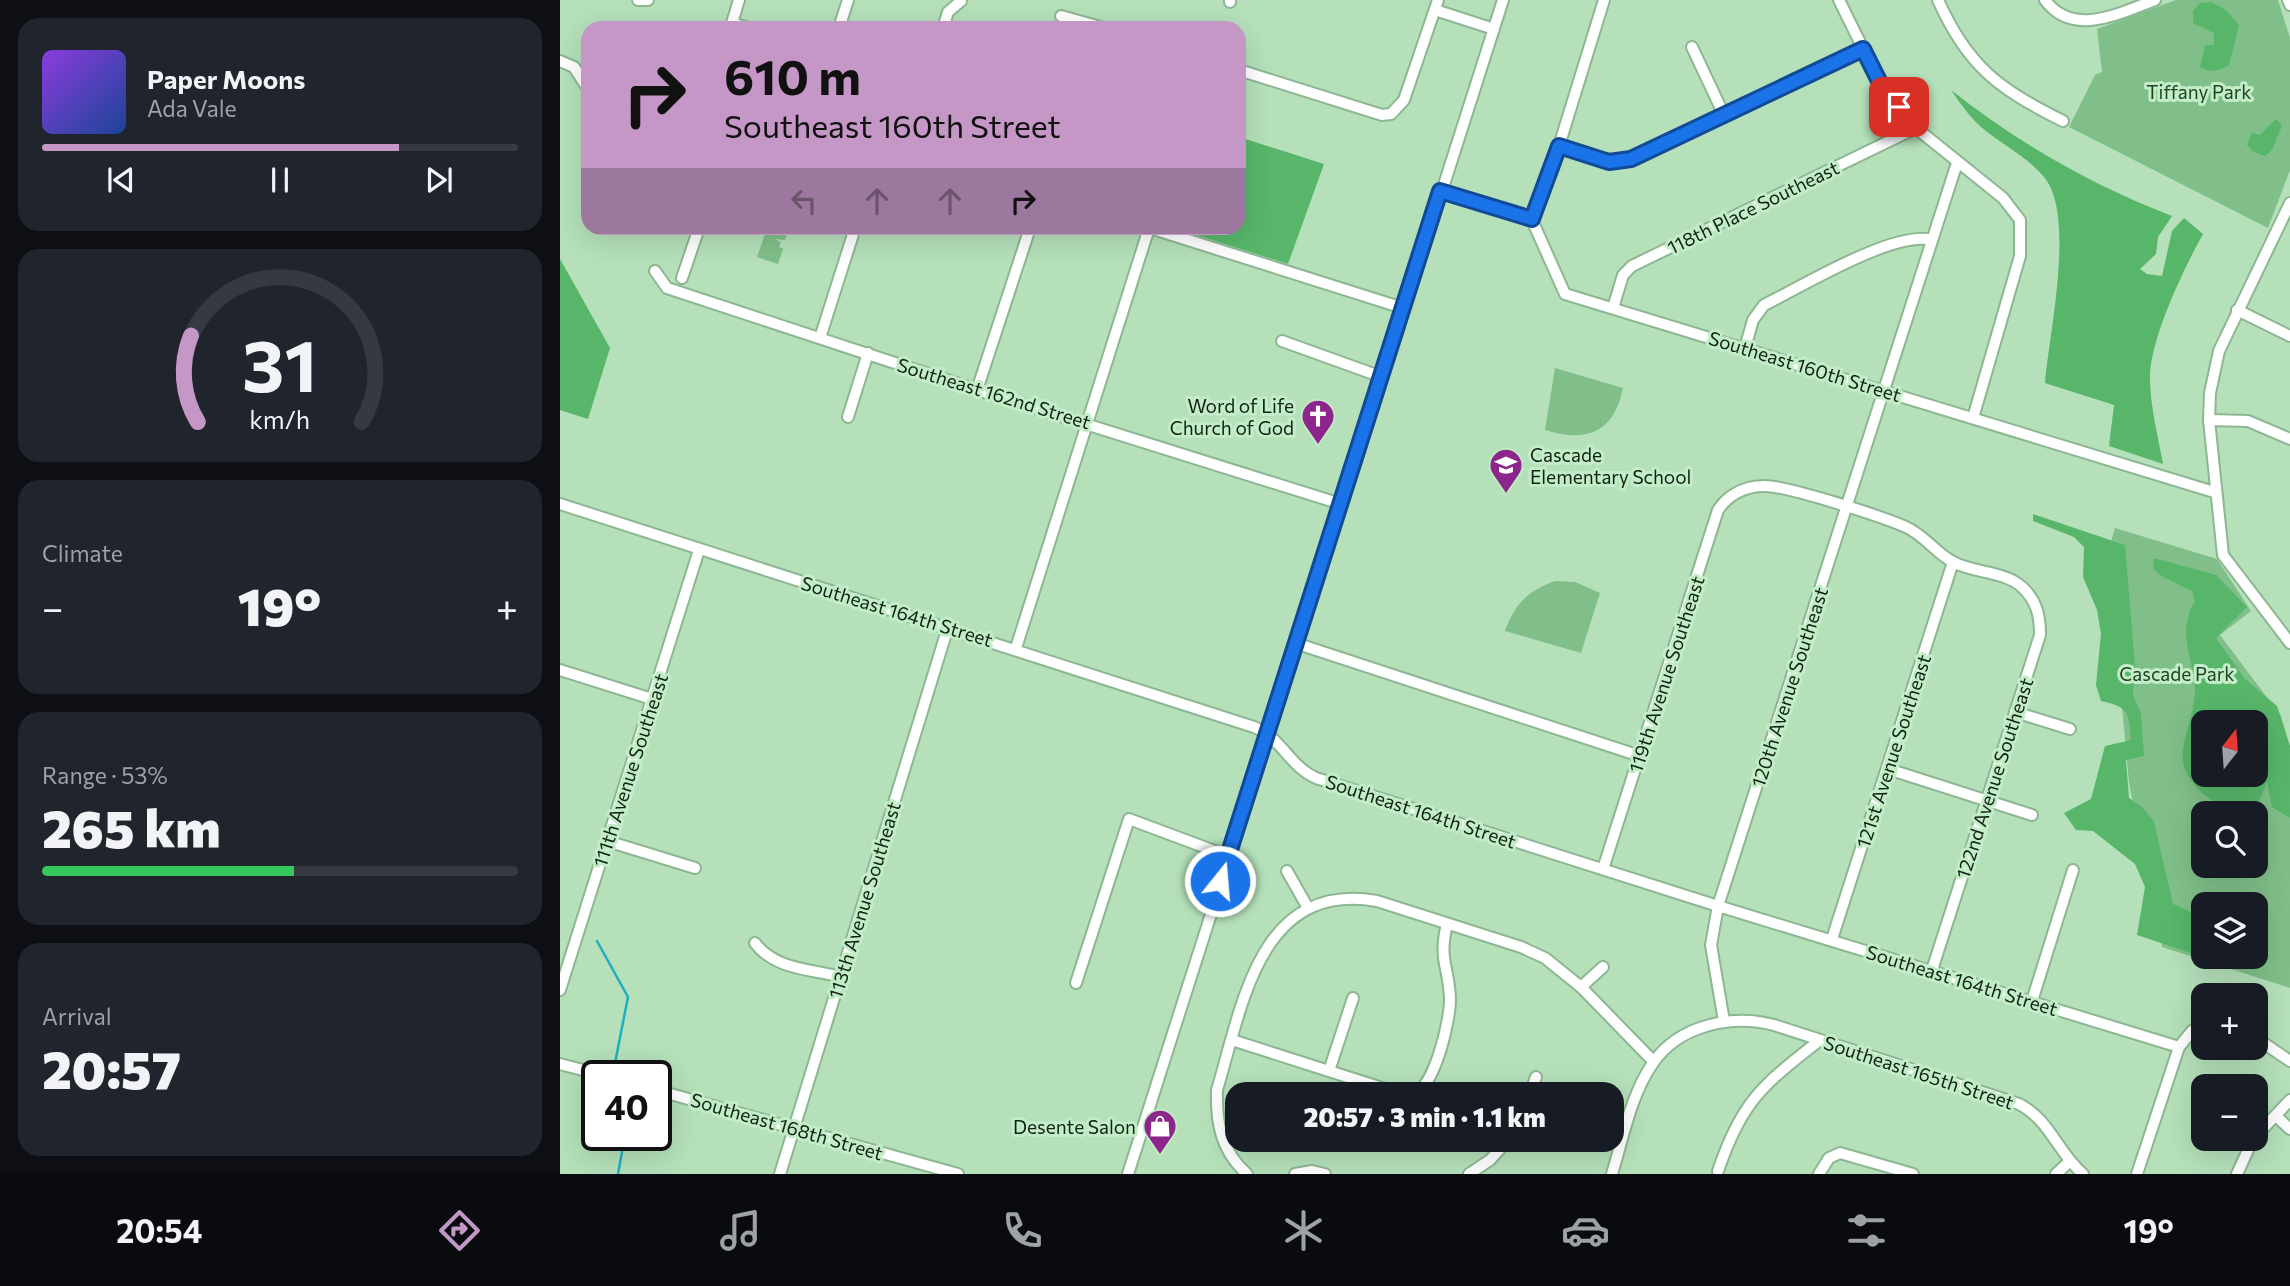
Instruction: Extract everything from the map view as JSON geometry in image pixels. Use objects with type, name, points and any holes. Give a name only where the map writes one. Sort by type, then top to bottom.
[{"type":"street","points":[[638,0],[648,0]]},
{"type":"street","points":[[733,21],[739,0]]},
{"type":"street","points":[[841,21],[848,0]]},
{"type":"street","points":[[1128,1174],[1295,643],[1503,0]]},
{"type":"street","points":[[1440,191],[1532,219],[1559,146],[1604,0]]},
{"type":"street","points":[[1839,0],[1882,87],[1916,128],[2003,198],[2020,220],[2020,256],[1973,418]]},
{"type":"street","points":[[1938,0],[1963,48],[1984,71],[2019,99],[2063,121]]},
{"type":"street","points":[[2045,0],[2066,17],[2098,20],[2155,0]]},
{"type":"street","points":[[2288,0],[2290,5]]},
{"type":"street","points":[[945,21],[948,12],[961,1]]},
{"type":"street","points":[[1246,72],[1382,115],[1391,114],[1399,108],[1436,5],[1494,29]]},
{"type":"street","points":[[1061,16],[1076,21]]},
{"type":"street","points":[[1692,47],[1724,115]]},
{"type":"street","points":[[1559,146],[1609,162],[1622,162],[1863,49]]},
{"type":"street","points":[[560,61],[574,67],[581,78]]},
{"type":"street","name":"118th Place Southeast","points":[[1613,308],[1623,275],[1632,266],[1916,128]]},
{"type":"street","name":"120th Avenue Southeast","points":[[1724,1021],[1711,945],[1718,906],[1957,163]]},
{"type":"street","points":[[2290,202],[2268,255],[2237,310],[2214,369],[2209,420],[2214,492],[2223,555],[2290,643]]},
{"type":"street","name":"Southeast 160th Street","points":[[1532,219],[1565,294],[2214,492]]},
{"type":"street","points":[[682,278],[697,235]]},
{"type":"street","points":[[820,338],[853,235]]},
{"type":"street","points":[[977,390],[1028,235]]},
{"type":"street","points":[[1016,648],[1148,235]]},
{"type":"street","points":[[1172,235],[1404,308]]},
{"type":"street","points":[[1745,348],[1752,320],[1763,305],[1888,244],[1916,238],[1932,240]]},
{"type":"street","name":"Southeast 162nd Street","points":[[655,271],[667,288],[977,390],[1341,504]]},
{"type":"street","points":[[2237,310],[2290,336]]},
{"type":"street","points":[[1282,341],[1382,377]]},
{"type":"street","points":[[848,418],[868,353]]},
{"type":"street","points":[[2209,420],[2248,421],[2290,439]]},
{"type":"street","name":"119th Avenue Southeast","points":[[1603,869],[1718,510],[1724,501],[1742,489],[1777,487],[1847,508]]},
{"type":"street","name":"Southeast 164th Street","points":[[560,504],[1016,648],[1267,733],[1302,770],[1316,778],[1718,906],[2179,1047]]},
{"type":"street","points":[[1847,508],[1906,527],[1953,562]]},
{"type":"street","name":"111th Avenue Southeast","points":[[560,990],[699,550]]},
{"type":"street","name":"122nd Avenue Southeast","points":[[1932,970],[2040,635],[2040,617],[2034,601],[2024,588],[2016,582],[1953,562]]},
{"type":"street","name":"121st Avenue Southeast","points":[[1832,939],[1953,562]]},
{"type":"street","name":"113th Avenue Southeast","points":[[780,1174],[948,627]]},
{"type":"street","points":[[1295,643],[1640,756]]},
{"type":"street","points":[[560,670],[652,699]]},
{"type":"street","points":[[2015,712],[2070,729]]},
{"type":"street","points":[[1888,769],[2032,815]]},
{"type":"street","points":[[1076,983],[1129,819],[1228,856]]},
{"type":"street","points":[[607,841],[695,868]]},
{"type":"street","points":[[2032,1001],[2073,870]]},
{"type":"street","points":[[1287,871],[1308,908]]},
{"type":"street","points":[[1247,1174],[1230,1155],[1216,1114],[1217,1090],[1232,1040],[1265,948],[1286,923],[1308,908],[1334,900],[1364,898],[1533,951],[1560,968],[1581,987],[1653,1061]]},
{"type":"street","points":[[1427,1082],[1449,1017],[1450,992],[1442,953],[1447,924]]},
{"type":"street","points":[[755,943],[768,957],[778,961],[816,974],[841,977]]},
{"type":"street","points":[[1581,987],[1603,967]]},
{"type":"street","points":[[1329,1071],[1353,998]]},
{"type":"street","points":[[1612,1174],[1637,1097],[1653,1061],[1695,1029],[1724,1021]]},
{"type":"street","name":"Southeast 165th Street","points":[[1724,1021],[1760,1021],[2020,1104],[2043,1121],[2069,1162],[2083,1174]]},
{"type":"street","points":[[2137,1174],[2179,1047],[2191,1032]]},
{"type":"street","points":[[1232,1040],[1363,1082]]},
{"type":"street","points":[[1718,1171],[1732,1131],[1749,1102],[1772,1078],[1820,1040]]},
{"type":"street","points":[[2268,1046],[2290,1061]]},
{"type":"street","points":[[560,1064],[581,1069]]},
{"type":"street","points":[[1534,1082],[1536,1077]]},
{"type":"street","name":"Southeast 168th Street","points":[[672,1094],[958,1174]]},
{"type":"street","points":[[2268,1125],[2290,1100]]},
{"type":"street","points":[[2277,1117],[2290,1129]]},
{"type":"street","points":[[2237,1174],[2248,1151]]},
{"type":"street","points":[[1469,1174],[1497,1152]]},
{"type":"street","points":[[1819,1174],[1829,1158],[1840,1153],[1913,1174]]},
{"type":"street","points":[[2056,1174],[2069,1162]]},
{"type":"street","points":[[1295,1174],[1312,1171],[1325,1174]]},
{"type":"green space","name":"Tiffany Park","points":[[2176,0],[2278,0],[2290,38],[2290,170],[2268,228],[2069,127],[2095,75],[2102,72],[2097,29]]},
{"type":"green space","points":[[2211,2],[2226,10],[2239,25],[2229,65],[2214,71],[2200,67],[2205,45],[2214,45],[2214,33],[2193,23],[2193,11],[2200,3]]},
{"type":"green space","points":[[1951,90],[2002,128],[2056,161],[2113,191],[2172,216],[2158,237],[2156,254],[2140,269],[2147,274],[2162,276],[2172,231],[2184,218],[2203,234],[2169,304],[2151,361],[2151,399],[2163,464],[2109,446],[2114,405],[2045,383],[2058,276],[2058,218],[2053,195],[2044,177],[1981,127]]},
{"type":"green space","points":[[2276,119],[2282,126],[2272,150],[2265,156],[2254,152],[2247,145],[2252,133],[2260,135]]},
{"type":"green space","points":[[1246,139],[1324,164],[1288,264],[1196,235],[1246,235]]},
{"type":"green space","points":[[765,235],[787,235],[785,240],[774,239],[781,242],[779,247],[783,249],[778,264],[757,257]]},
{"type":"green space","points":[[560,259],[610,348],[588,419],[560,410]]},
{"type":"green space","points":[[1555,368],[1623,388],[1613,415],[1596,431],[1573,435],[1545,430]]},
{"type":"green space","points":[[2033,514],[2125,545],[2135,666],[2133,695],[2141,714],[2144,756],[2126,760],[2129,798],[2142,807],[2154,822],[2173,904],[2191,913],[2191,953],[2137,935],[2145,887],[2135,864],[2093,831],[2076,830],[2064,813],[2091,799],[2105,746],[2131,740],[2126,713],[2117,706],[2101,701],[2096,685],[2101,634],[2097,610],[2083,577],[2084,547],[2074,537],[2033,521]]},
{"type":"green space","name":"Cascade Park","points":[[2115,528],[2217,559],[2251,611],[2220,635],[2281,716],[2290,748],[2290,988],[2231,969],[2268,969],[2268,892],[2191,892],[2191,956],[2162,947],[2129,783],[2108,552]]},
{"type":"green space","points":[[2154,558],[2216,575],[2247,607],[2216,638],[2245,679],[2277,706],[2290,746],[2290,818],[2272,807],[2268,787],[2268,710],[2192,710],[2194,677],[2186,634],[2189,613],[2195,601],[2192,591],[2161,576],[2153,568]]},
{"type":"green space","points":[[1555,581],[1575,582],[1600,593],[1581,653],[1505,631],[1513,613],[1524,599],[1537,589]]},
{"type":"green space","points":[[2191,716],[2191,781],[2183,760]]},
{"type":"green space","points":[[2265,788],[2259,801],[2214,801],[2198,789]]},
{"type":"waterway","points":[[597,941],[628,997],[616,1060]]},
{"type":"waterway","points":[[618,1174],[622,1151]]},
{"type":"place","name":"Word of Life Church of God","points":[[1318,446]]},
{"type":"place","name":"Cascade Elementary School","points":[[1506,495]]},
{"type":"place","name":"Desente Salon","points":[[1160,1156]]},
{"type":"route","points":[[1220,881],[1440,191],[1532,219],[1559,146],[1609,162],[1622,162],[1863,49],[1882,87],[1899,107]]}]
